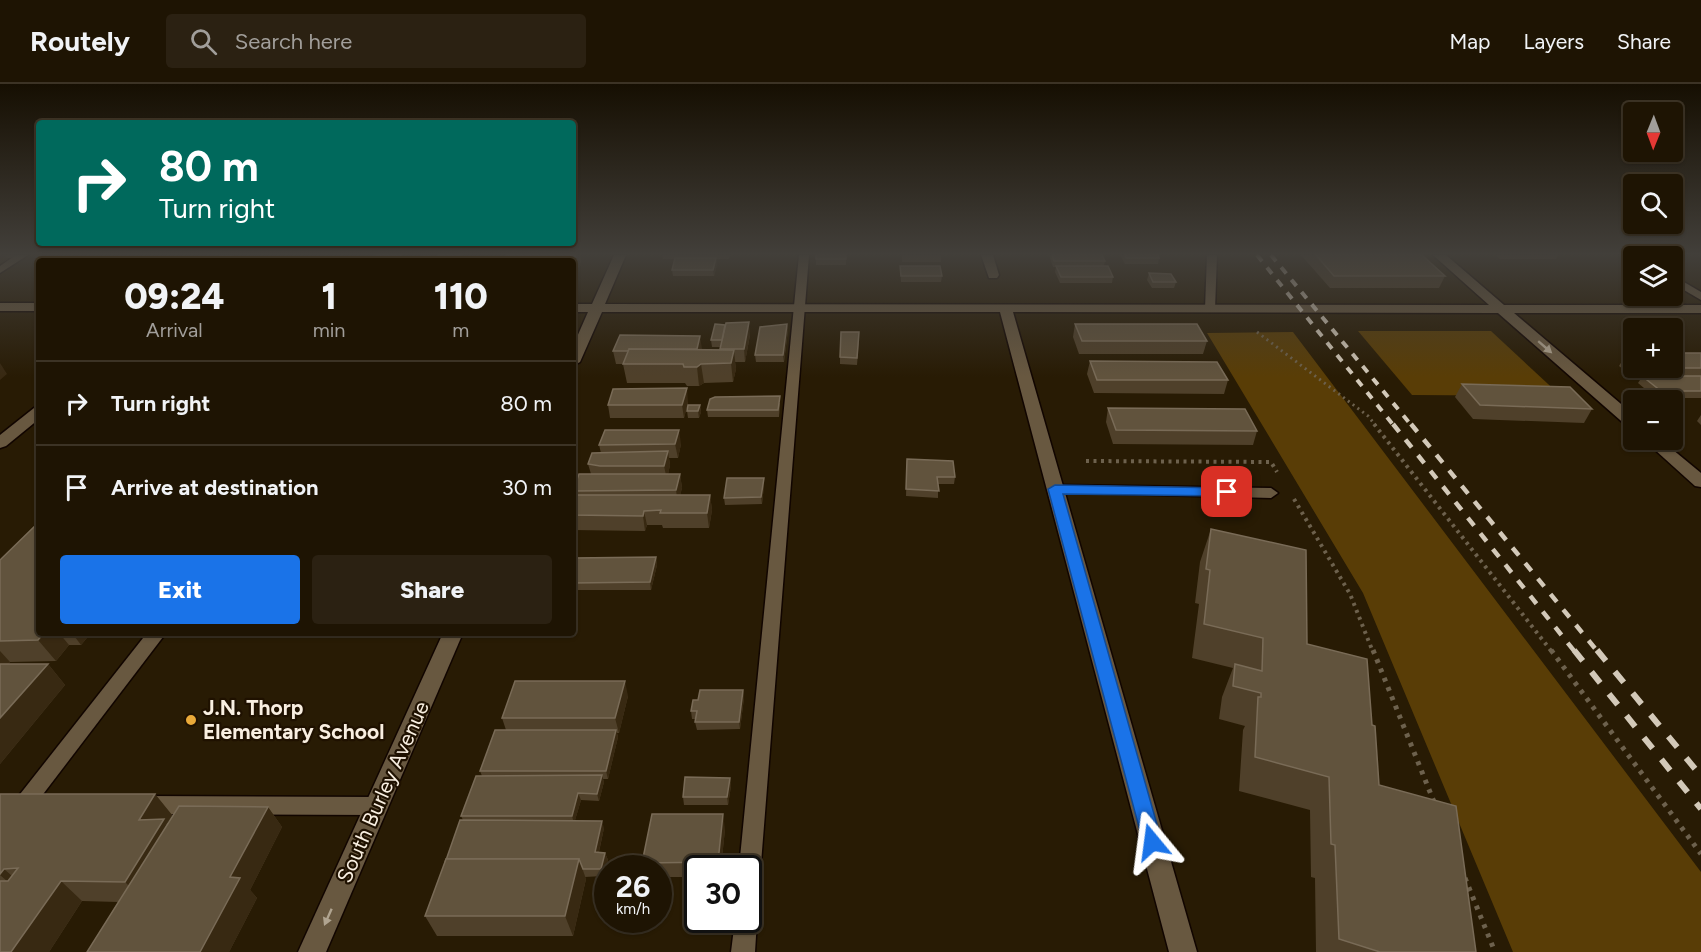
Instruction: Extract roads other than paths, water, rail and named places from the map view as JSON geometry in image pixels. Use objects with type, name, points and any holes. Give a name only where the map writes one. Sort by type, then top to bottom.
[{"type":"street","points":[[576,355],[602,296]]},
{"type":"street","points":[[1486,296],[1623,414]]},
{"type":"street","points":[[0,307],[36,307]]},
{"type":"street","points":[[576,308],[1701,309]]},
{"type":"street","points":[[1005,308],[1183,952]]},
{"type":"street","points":[[0,443],[36,413]]},
{"type":"street","points":[[1664,450],[1701,482]]},
{"type":"street","name":"South Burley Avenue","points":[[312,952],[452,636]]},
{"type":"lane","points":[[751,855],[800,296]]},
{"type":"lane","points":[[1210,296],[1210,309]]},
{"type":"lane","points":[[1055,489],[1271,493]]},
{"type":"lane","points":[[48,804],[24,804],[155,636]]},
{"type":"lane","points":[[130,805],[376,807]]},
{"type":"lane","points":[[743,952],[745,933]]},
{"type":"railway","points":[[1289,296],[1394,426]]},
{"type":"railway","points":[[1304,296],[1412,426]]},
{"type":"railway","points":[[1393,424],[1575,652]]},
{"type":"railway","points":[[1411,424],[1598,652]]},
{"type":"railway","points":[[1574,650],[1701,809]]},
{"type":"railway","points":[[1597,650],[1701,776]]},
{"type":"place","name":"J.N. Thorp Elementary School","points":[[191,720]]}]
